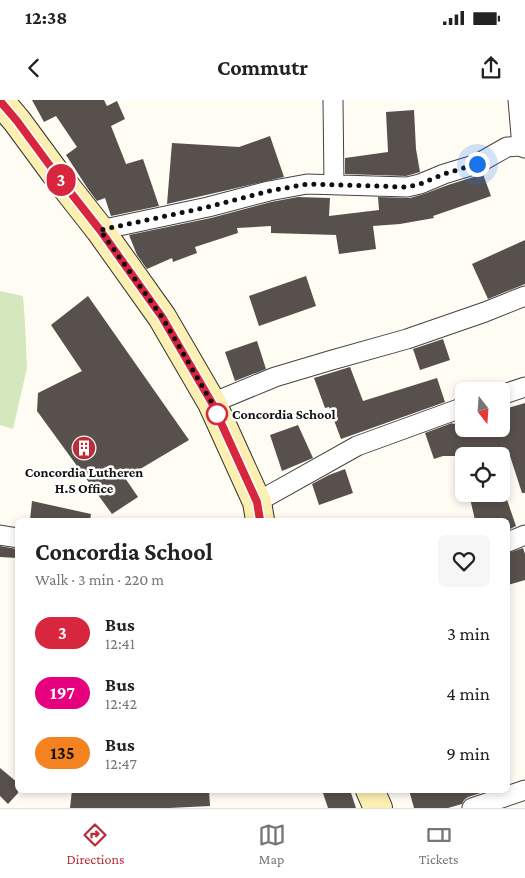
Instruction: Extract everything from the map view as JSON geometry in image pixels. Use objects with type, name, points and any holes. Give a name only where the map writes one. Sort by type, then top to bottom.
[{"type":"main road","points":[[0,101],[100,230],[162,317],[212,403],[258,511]]},
{"type":"main road","points":[[371,793],[378,808]]},
{"type":"street","points":[[333,100],[334,184]]},
{"type":"street","points":[[100,230],[307,184],[407,187],[420,184],[477,164],[507,147],[524,147],[518,100]]},
{"type":"street","points":[[212,403],[275,377],[407,339],[525,296]]},
{"type":"street","points":[[510,392],[525,387]]},
{"type":"street","points":[[258,511],[357,446],[455,410]]},
{"type":"street","points":[[0,535],[15,538]]},
{"type":"street","points":[[510,541],[525,535]]},
{"type":"street","points":[[472,808],[525,790]]},
{"type":"green space","points":[[0,291],[23,296],[27,368],[13,429],[0,425]]},
{"type":"building","points":[[32,100],[104,100],[107,106],[117,101],[125,119],[111,126],[126,164],[143,159],[159,206],[111,216],[105,198],[97,201],[66,155],[77,147],[56,116],[44,122]]},
{"type":"building","points":[[414,110],[416,149],[420,172],[406,176],[345,174],[345,158],[388,152],[386,112]]},
{"type":"building","points":[[270,136],[284,177],[167,204],[172,143],[239,147]]},
{"type":"building","points":[[483,174],[491,196],[433,216],[434,218],[400,224],[373,226],[376,249],[339,254],[336,235],[271,233],[271,226],[237,228],[238,233],[195,247],[197,253],[173,262],[172,258],[147,269],[137,255],[129,235],[298,197],[330,198],[329,216],[379,210],[378,197],[410,198]]},
{"type":"building","points":[[525,240],[525,284],[488,299],[472,264]]},
{"type":"building","points":[[306,276],[316,306],[259,326],[249,296]]},
{"type":"building","points":[[88,296],[189,440],[125,478],[138,497],[112,514],[37,411],[38,393],[82,371],[51,325]]},
{"type":"building","points":[[443,339],[450,360],[420,370],[413,349]]},
{"type":"building","points":[[257,341],[266,369],[235,381],[225,352]]},
{"type":"building","points":[[350,367],[363,401],[437,378],[445,402],[341,439],[329,407],[325,408],[314,378]]},
{"type":"building","points":[[525,403],[525,493],[522,493],[510,456],[510,447],[455,447],[455,456],[443,456],[434,459],[425,433],[452,423],[455,424],[455,438],[510,438],[510,407]]},
{"type":"building","points":[[298,425],[313,458],[282,471],[270,435]]},
{"type":"building","points":[[345,469],[353,493],[319,505],[312,484]]},
{"type":"building","points":[[32,501],[91,514],[90,518],[30,518]]},
{"type":"building","points":[[471,502],[508,502],[516,526],[510,529],[510,518],[475,518]]},
{"type":"building","points":[[0,546],[15,549],[15,558],[0,557]]},
{"type":"building","points":[[523,548],[525,554],[525,580],[510,584],[510,552]]},
{"type":"building","points":[[0,768],[15,780],[15,793],[18,793],[8,804],[0,796]]},
{"type":"building","points":[[72,793],[209,793],[210,806],[169,808],[70,808]]},
{"type":"building","points":[[323,793],[351,793],[356,808],[328,808]]},
{"type":"building","points":[[410,793],[481,793],[468,797],[462,804],[448,808],[414,808]]},
{"type":"bus line","name":"3","points":[[0,101],[100,230],[162,317],[212,403],[257,502],[260,518]]},
{"type":"place","name":"Concordia School","points":[[217,414]]},
{"type":"place","name":"Concordia Lutheren H.S Office","points":[[84,448]]},
{"type":"route","points":[[217,414],[219,420],[212,403],[162,317],[100,230],[307,184],[407,187],[477,164]]}]
